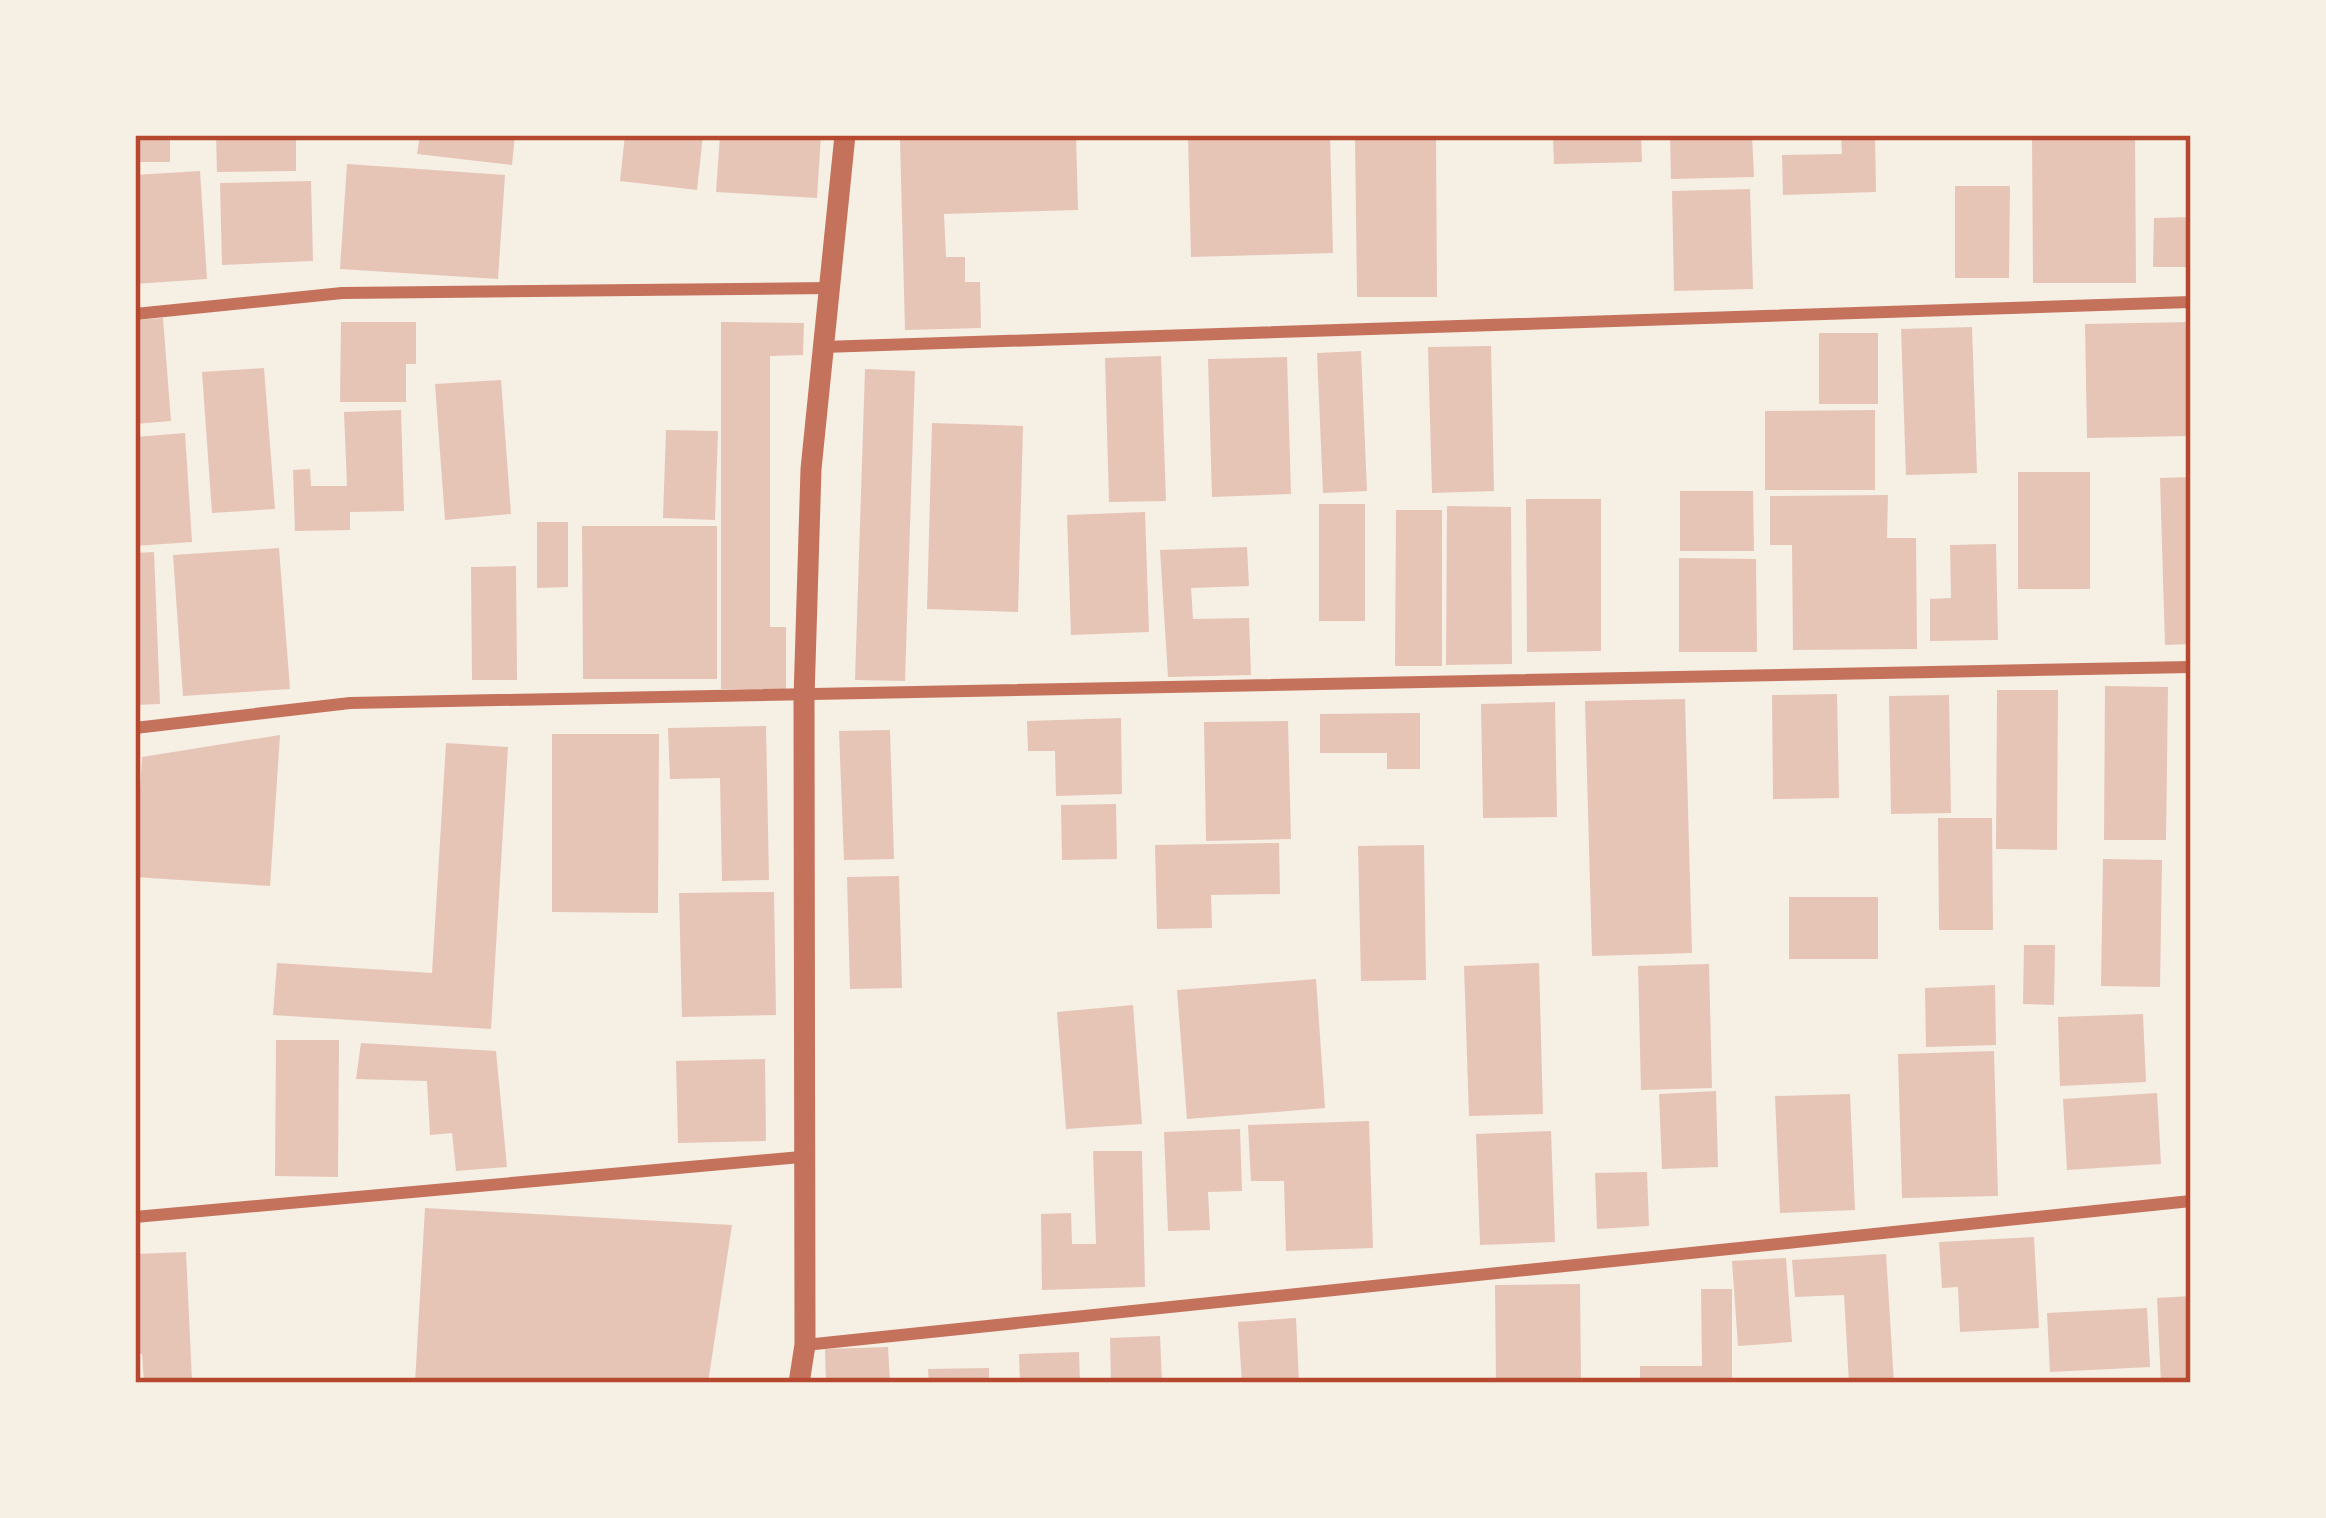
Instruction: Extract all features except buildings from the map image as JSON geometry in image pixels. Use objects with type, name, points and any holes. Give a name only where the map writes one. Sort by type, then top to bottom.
[{"type":"street","points":[[799,1383],[805,1345],[801,1157],[804,698],[812,470],[845,135]]},
{"type":"street","points":[[135,314],[342,293],[830,288]]},
{"type":"street","points":[[823,347],[2191,302]]},
{"type":"street","points":[[135,728],[350,703],[804,698],[2191,667]]},
{"type":"street","points":[[135,1217],[801,1157]]},
{"type":"street","points":[[805,1345],[2191,1201]]}]
